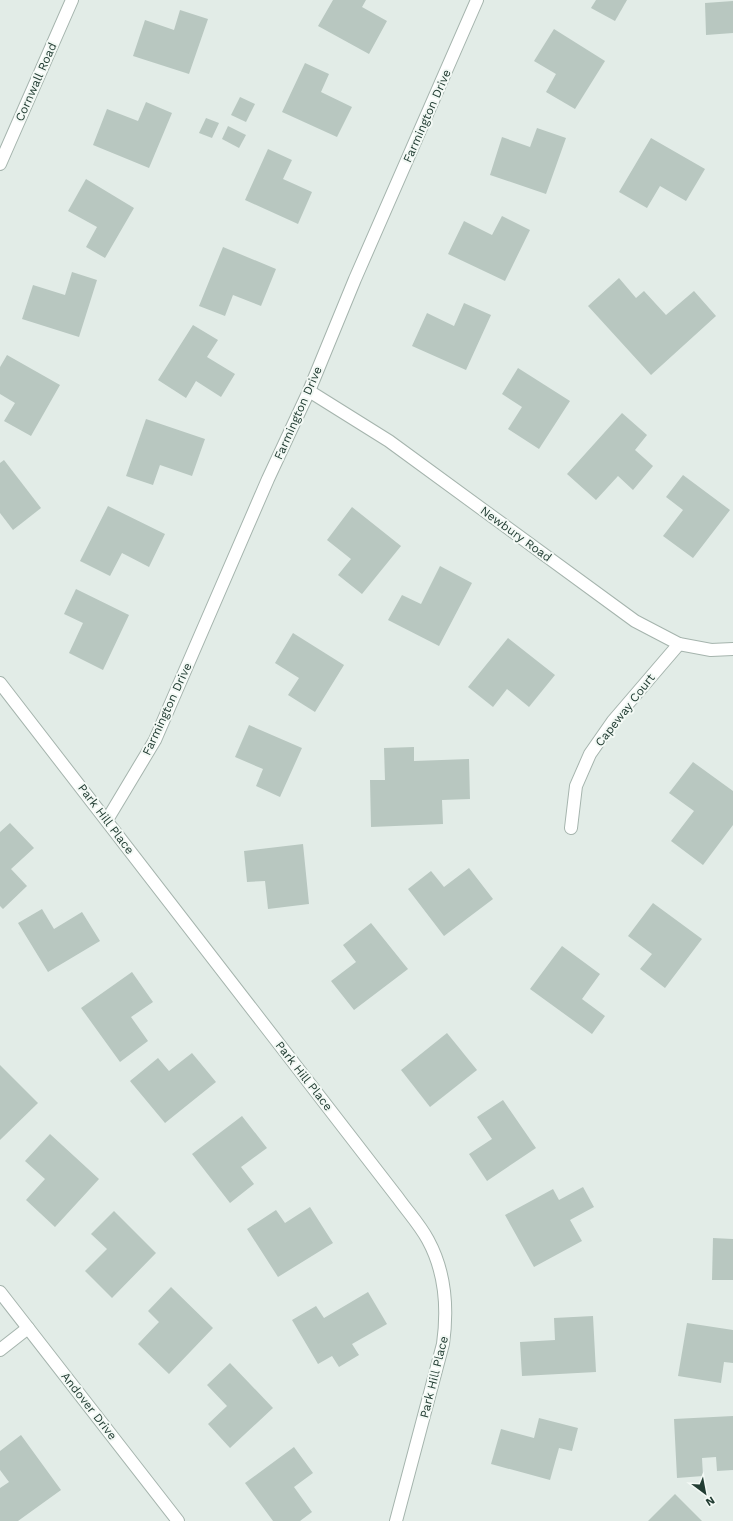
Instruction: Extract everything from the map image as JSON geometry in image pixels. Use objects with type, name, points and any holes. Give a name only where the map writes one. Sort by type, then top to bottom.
[{"type":"street","name":"Cornwall Road","points":[[0,164],[72,0]]},
{"type":"street","name":"Farmington Drive","points":[[107,820],[155,740],[477,0]]},
{"type":"street","name":"Newbury Road","points":[[308,391],[388,442],[635,621],[679,644],[711,650],[733,649]]},
{"type":"street","name":"Capeway Court","points":[[570,828],[576,786],[590,754],[613,721],[679,644]]},
{"type":"street","name":"Park Hill Place","points":[[0,683],[398,1198],[428,1240],[436,1256],[444,1286],[446,1304],[446,1322],[443,1344],[396,1521]]},
{"type":"street","name":"Andover Drive","points":[[0,1292],[178,1521]]},
{"type":"street","points":[[0,1350],[28,1328]]},
{"type":"building","points":[[333,0],[366,0],[362,7],[387,21],[369,54],[318,26]]},
{"type":"building","points":[[596,0],[627,0],[615,21],[591,8]]},
{"type":"building","points":[[733,1],[733,33],[706,35],[705,3]]},
{"type":"building","points":[[180,10],[208,19],[189,74],[133,56],[145,20],[174,30]]},
{"type":"building","points":[[554,29],[605,61],[575,109],[546,92],[556,74],[534,61]]},
{"type":"building","points":[[305,63],[329,74],[321,92],[352,107],[337,137],[282,112]]},
{"type":"building","points":[[240,97],[255,104],[246,122],[231,115]]},
{"type":"building","points":[[146,102],[172,113],[149,168],[93,145],[107,109],[138,121]]},
{"type":"building","points":[[206,118],[219,123],[212,138],[199,133]]},
{"type":"building","points":[[228,126],[246,135],[239,148],[222,139]]},
{"type":"building","points":[[537,128],[566,138],[546,194],[490,175],[502,137],[530,147]]},
{"type":"building","points":[[651,138],[705,169],[686,201],[660,186],[647,208],[619,192]]},
{"type":"building","points":[[268,149],[292,160],[283,179],[312,192],[298,224],[245,200]]},
{"type":"building","points":[[86,179],[134,208],[105,258],[86,247],[97,227],[68,211]]},
{"type":"building","points":[[502,216],[530,230],[505,281],[448,254],[464,221],[492,235]]},
{"type":"building","points":[[223,247],[276,269],[261,306],[233,295],[225,316],[199,306]]},
{"type":"building","points":[[72,272],[97,280],[79,337],[22,319],[33,285],[65,295]]},
{"type":"building","points":[[619,278],[636,298],[644,291],[666,315],[694,291],[716,316],[651,375],[588,306]]},
{"type":"building","points":[[464,303],[491,315],[466,370],[412,346],[427,313],[454,326]]},
{"type":"building","points":[[193,325],[218,340],[207,357],[235,374],[221,397],[196,381],[186,398],[158,380]]},
{"type":"building","points":[[7,355],[60,385],[31,436],[4,421],[15,403],[0,394],[0,367]]},
{"type":"building","points":[[518,368],[570,401],[539,449],[508,429],[522,407],[502,394]]},
{"type":"building","points":[[622,413],[647,435],[635,450],[653,466],[633,490],[618,476],[596,500],[567,474]]},
{"type":"building","points":[[146,419],[205,439],[192,476],[160,465],[153,485],[126,476]]},
{"type":"building","points":[[4,460],[41,508],[13,530],[0,513],[0,463]]},
{"type":"building","points":[[683,475],[730,510],[693,558],[663,536],[683,510],[666,497]]},
{"type":"building","points":[[108,506],[165,534],[149,567],[122,553],[110,576],[80,561]]},
{"type":"building","points":[[352,507],[401,546],[362,594],[338,575],[351,559],[327,540]]},
{"type":"building","points":[[440,566],[472,583],[439,646],[388,620],[402,595],[421,604]]},
{"type":"building","points":[[76,589],[129,615],[103,670],[69,653],[83,623],[64,614]]},
{"type":"building","points":[[293,633],[344,665],[315,712],[288,695],[299,678],[275,663]]},
{"type":"building","points":[[508,638],[555,675],[529,707],[507,689],[493,707],[468,687]]},
{"type":"building","points":[[249,725],[302,748],[280,797],[256,786],[263,769],[235,757]]},
{"type":"building","points":[[414,747],[414,761],[469,759],[470,799],[442,800],[443,824],[371,827],[370,780],[385,780],[384,748]]},
{"type":"building","points":[[693,762],[733,791],[733,825],[703,865],[671,841],[694,811],[669,793]]},
{"type":"building","points":[[10,823],[34,848],[11,869],[27,886],[3,909],[0,906],[0,832]]},
{"type":"building","points":[[303,844],[309,904],[268,909],[265,881],[247,882],[244,851]]},
{"type":"building","points":[[469,868],[493,899],[444,936],[408,889],[431,871],[444,887]]},
{"type":"building","points":[[653,903],[702,939],[665,988],[640,969],[652,954],[628,936]]},
{"type":"building","points":[[42,909],[54,929],[82,912],[100,941],[48,972],[18,923]]},
{"type":"building","points":[[371,923],[408,969],[354,1010],[331,981],[356,962],[343,945]]},
{"type":"building","points":[[562,946],[600,974],[582,999],[605,1016],[592,1034],[530,989]]},
{"type":"building","points":[[132,972],[153,1002],[131,1017],[148,1041],[120,1062],[81,1008]]},
{"type":"building","points":[[447,1033],[477,1070],[430,1107],[401,1070]]},
{"type":"building","points":[[192,1053],[216,1082],[165,1123],[130,1081],[158,1058],[169,1071]]},
{"type":"building","points":[[0,1065],[38,1103],[0,1140]]},
{"type":"building","points":[[503,1100],[536,1148],[487,1181],[469,1154],[492,1139],[477,1117]]},
{"type":"building","points":[[242,1116],[267,1148],[241,1167],[254,1184],[230,1203],[192,1154]]},
{"type":"building","points":[[50,1134],[99,1179],[55,1227],[26,1200],[45,1179],[25,1161]]},
{"type":"building","points":[[583,1187],[594,1207],[570,1220],[582,1241],[534,1267],[505,1215],[553,1189],[559,1200]]},
{"type":"building","points":[[310,1207],[333,1243],[278,1277],[247,1229],[276,1210],[285,1223]]},
{"type":"building","points":[[114,1211],[156,1253],[112,1298],[85,1271],[107,1249],[91,1234]]},
{"type":"building","points":[[713,1238],[733,1239],[733,1280],[712,1280]]},
{"type":"building","points":[[171,1287],[213,1328],[169,1374],[138,1344],[159,1322],[148,1311]]},
{"type":"building","points":[[368,1292],[387,1324],[352,1344],[359,1355],[339,1367],[332,1356],[318,1364],[292,1320],[316,1306],[324,1318]]},
{"type":"building","points":[[593,1316],[596,1372],[522,1376],[520,1342],[555,1340],[554,1318]]},
{"type":"building","points":[[687,1323],[733,1330],[733,1363],[724,1362],[721,1383],[678,1376]]},
{"type":"building","points":[[230,1363],[273,1408],[230,1448],[208,1424],[227,1406],[207,1385]]},
{"type":"building","points":[[733,1416],[733,1470],[717,1471],[716,1457],[702,1458],[703,1476],[677,1478],[674,1419]]},
{"type":"building","points":[[539,1418],[578,1428],[572,1451],[559,1448],[550,1480],[491,1464],[501,1429],[534,1438]]},
{"type":"building","points":[[21,1435],[61,1490],[18,1521],[0,1521],[0,1488],[9,1482],[0,1470],[0,1451]]},
{"type":"building","points":[[294,1447],[313,1473],[294,1487],[312,1512],[300,1521],[273,1521],[245,1483]]},
{"type":"building","points":[[675,1494],[702,1521],[648,1521]]}]
